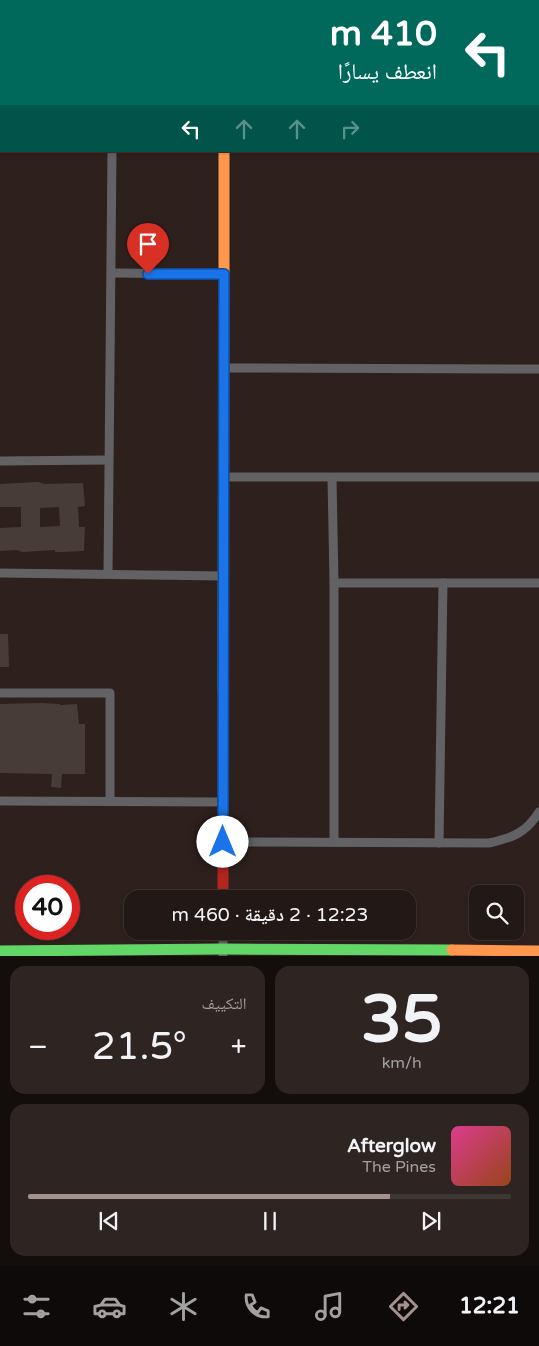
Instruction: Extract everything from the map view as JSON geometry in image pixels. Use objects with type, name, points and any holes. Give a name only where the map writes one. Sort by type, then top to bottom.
[{"type":"street","points":[[108,574],[112,152]]},
{"type":"street","points":[[223,890],[224,152]]},
{"type":"street","points":[[110,273],[224,274]]},
{"type":"street","points":[[224,368],[539,369]]},
{"type":"street","points":[[0,460],[108,460]]},
{"type":"street","points":[[223,478],[539,477]]},
{"type":"street","points":[[332,478],[334,842]]},
{"type":"street","points":[[0,573],[223,576]]},
{"type":"street","points":[[440,843],[443,582]]},
{"type":"street","points":[[334,583],[539,583]]},
{"type":"street","points":[[0,693],[110,693],[110,800]]},
{"type":"street","points":[[0,801],[223,802]]},
{"type":"street","points":[[223,842],[488,843],[509,839],[527,828],[539,812]]},
{"type":"street","points":[[485,951],[539,942]]},
{"type":"street","points":[[0,951],[539,951]]},
{"type":"building","points":[[38,482],[44,484],[83,483],[85,506],[78,507],[79,527],[85,527],[84,551],[0,551],[0,528],[21,527],[21,507],[0,507],[0,484]],"holes":[[[59,507],[60,526],[40,527],[40,508]]]},
{"type":"building","points":[[0,634],[8,634],[9,667],[0,667]]},
{"type":"building","points":[[0,704],[77,704],[79,724],[85,724],[85,774],[62,774],[61,788],[51,787],[52,774],[0,773]]},
{"type":"traffic: fast","points":[[223,692],[224,280]]},
{"type":"traffic: fast","points":[[0,951],[223,949],[452,950]]},
{"type":"traffic: slow","points":[[224,152],[224,280]]},
{"type":"traffic: slow","points":[[452,950],[539,951]]},
{"type":"traffic: jam","points":[[223,692],[223,890]]},
{"type":"route","points":[[148,274],[224,274],[223,842]]}]
